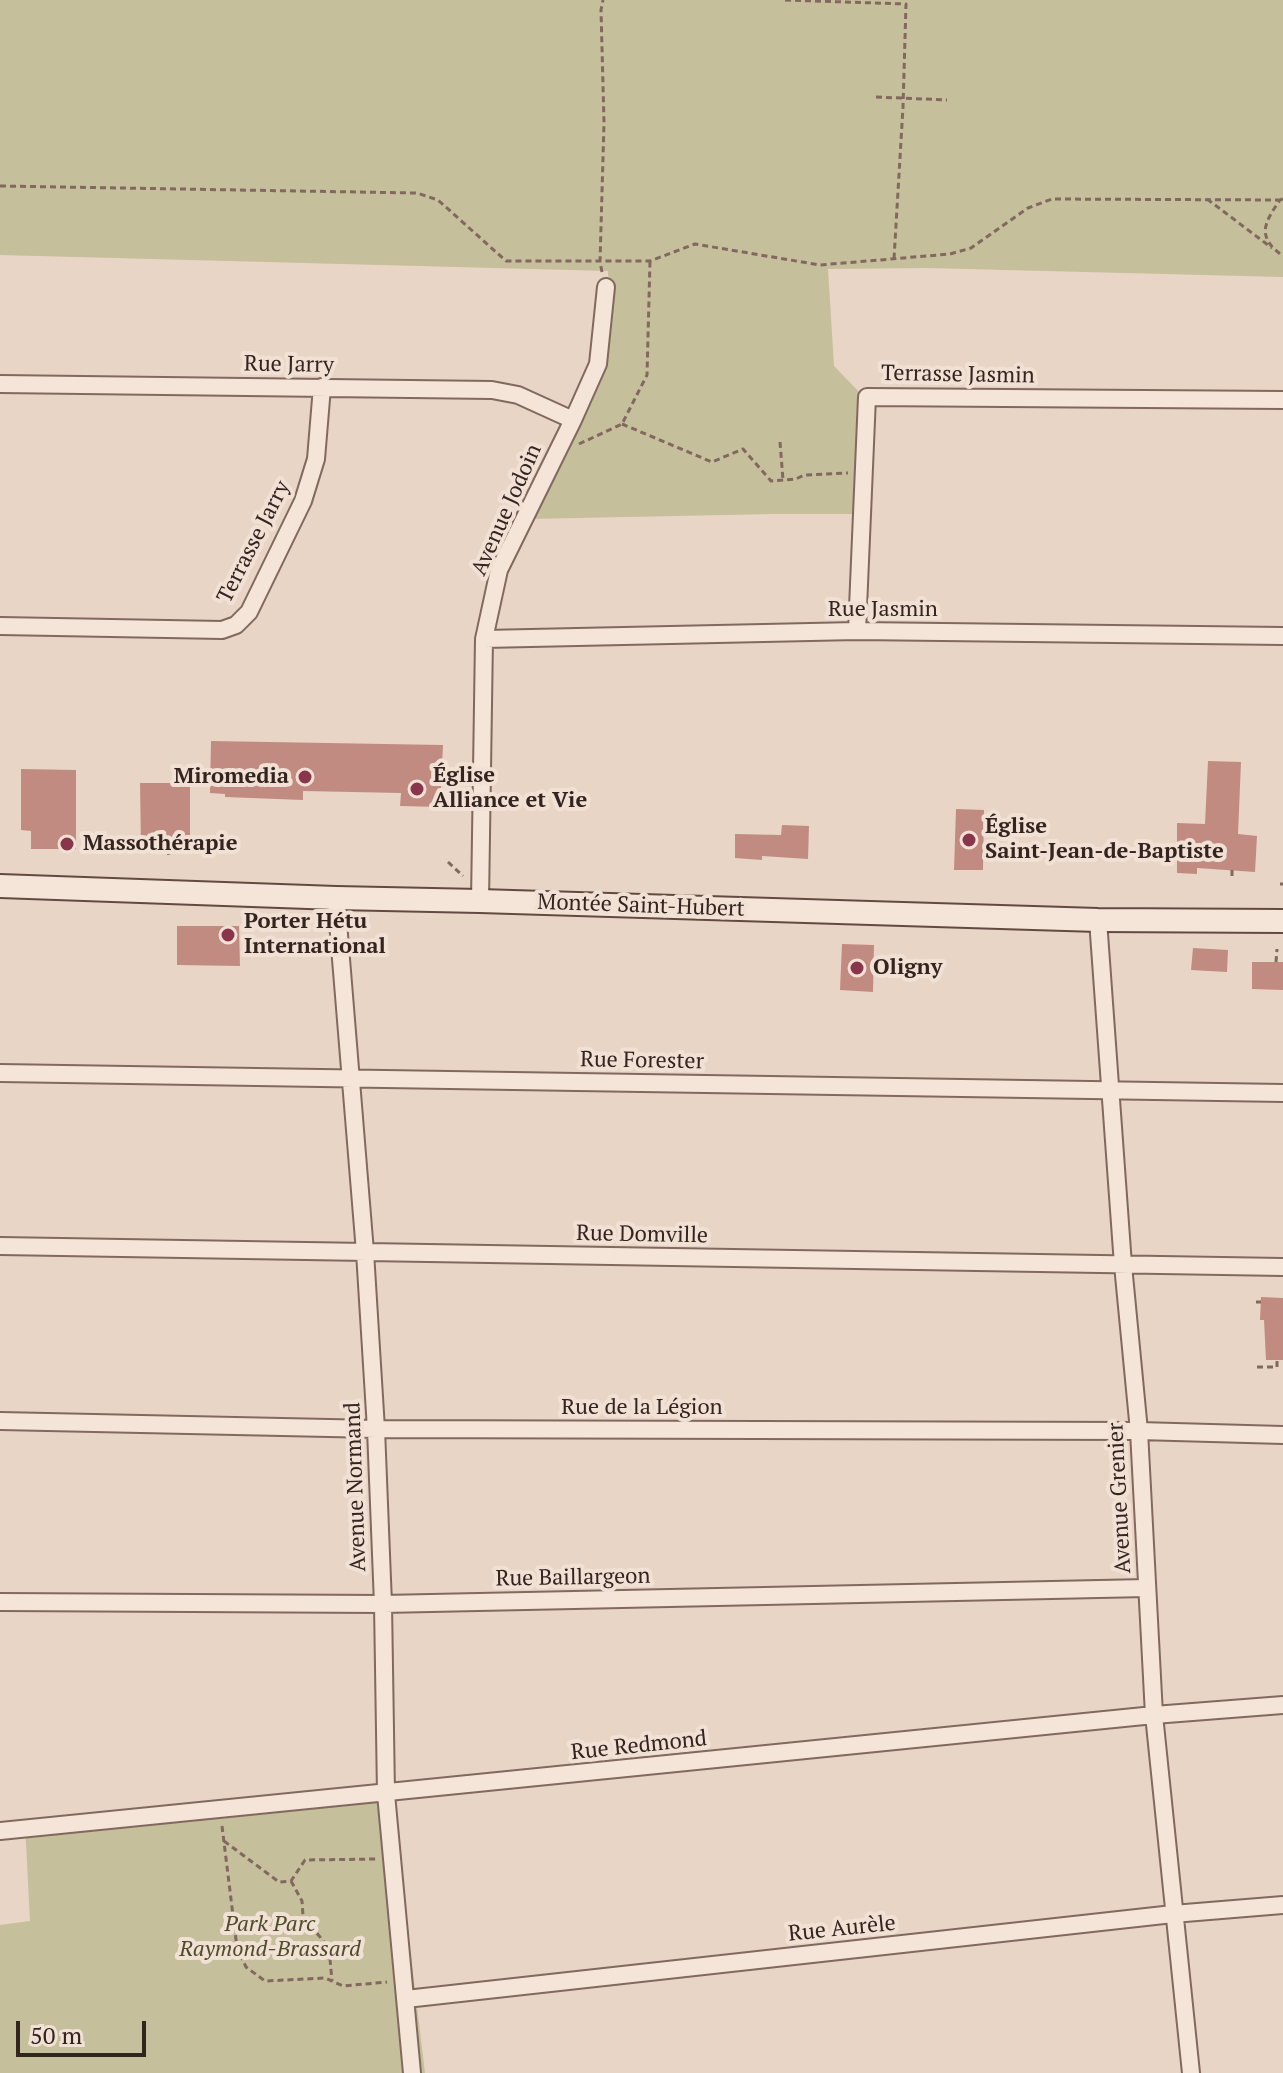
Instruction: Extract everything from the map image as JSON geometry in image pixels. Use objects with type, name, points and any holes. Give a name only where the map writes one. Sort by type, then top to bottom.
[{"type":"street","name":"Avenue Jodoin","points":[[480,901],[484,639],[499,570],[598,364],[606,287]]},
{"type":"street","name":"Rue Jarry","points":[[0,384],[492,390],[518,395],[573,420]]},
{"type":"street","name":"Terrasse Jarry","points":[[0,626],[222,630],[236,625],[249,612],[303,501],[316,459],[322,387]]},
{"type":"street","name":"Terrasse Jasmin","points":[[857,631],[867,397],[1283,400]]},
{"type":"street","name":"Rue Jasmin","points":[[484,639],[857,631],[1283,636]]},
{"type":"street","name":"Montée Saint-Hubert","points":[[0,886],[1098,920],[1283,921]]},
{"type":"street","name":"Avenue Normand","points":[[336,898],[376,1429],[386,1794],[412,2073]]},
{"type":"street","name":"Avenue Grenier","points":[[1098,920],[1123,1265],[1139,1431],[1154,1715],[1191,2073]]},
{"type":"street","name":"Rue Forester","points":[[0,1073],[1283,1093]]},
{"type":"street","name":"Rue Domville","points":[[0,1246],[1283,1267]]},
{"type":"street","name":"Rue de la Légion","points":[[0,1421],[376,1429],[1139,1431],[1283,1435]]},
{"type":"street","name":"Rue Baillargeon","points":[[0,1602],[383,1604],[1147,1588]]},
{"type":"street","name":"Rue Redmond","points":[[0,1831],[1154,1715],[1283,1705]]},
{"type":"street","name":"Rue Aurèle","points":[[406,1999],[1173,1914],[1283,1905]]},
{"type":"path","points":[[600,262],[604,123],[603,0]]},
{"type":"path","points":[[785,0],[906,4],[904,98],[894,259]]},
{"type":"path","points":[[876,97],[947,100]]},
{"type":"path","points":[[0,186],[417,193],[438,200],[506,261],[650,261],[695,244],[820,265],[950,254],[971,248],[1028,208],[1052,199],[1282,199]]},
{"type":"path","points":[[1207,199],[1283,256]]},
{"type":"path","points":[[1272,248],[1265,227],[1282,199]]},
{"type":"path","points":[[555,456],[622,424],[647,375],[650,261]]},
{"type":"path","points":[[622,424],[712,462],[743,449],[771,481],[796,479],[804,475],[864,473]]},
{"type":"path","points":[[780,442],[783,480]]},
{"type":"path","points":[[167,849],[169,855]]},
{"type":"path","points":[[1232,870],[1232,878]]},
{"type":"path","points":[[1276,962],[1277,949]]},
{"type":"path","points":[[1257,1367],[1277,1367],[1277,1360]]},
{"type":"path","points":[[220,1810],[237,1948],[246,1967],[265,1981],[325,1978],[343,1986],[404,1980]]},
{"type":"path","points":[[224,1841],[279,1882],[291,1881]]},
{"type":"path","points":[[291,1881],[305,1860],[392,1858]]},
{"type":"path","points":[[291,1881],[302,1901],[303,1916],[329,1948],[332,1981]]},
{"type":"green space","points":[[0,0],[1283,0],[1283,277],[927,268],[828,269],[834,366],[865,398],[859,514],[528,519],[610,320],[608,271],[0,255]]},
{"type":"green space","name":"Park Parc Raymond-Brassard","points":[[391,1790],[425,2073],[0,2073],[0,1925],[30,1921],[25,1823]]},
{"type":"building","points":[[211,741],[443,745],[440,807],[400,806],[401,793],[303,791],[303,800],[225,797],[225,794],[210,793]]},
{"type":"building","points":[[1208,761],[1241,762],[1238,834],[1257,836],[1255,872],[1197,868],[1197,874],[1177,873],[1177,823],[1205,824]]},
{"type":"building","points":[[21,769],[76,770],[76,849],[31,849],[31,831],[21,830]]},
{"type":"building","points":[[140,783],[190,783],[190,848],[141,848]]},
{"type":"building","name":"Église Saint-Jean-de-Baptiste","points":[[956,809],[984,810],[983,870],[954,870]]},
{"type":"building","points":[[782,825],[809,826],[808,859],[735,858],[735,834],[781,835]]},
{"type":"building","points":[[177,926],[239,926],[240,966],[177,965]]},
{"type":"building","name":"Oligny","points":[[842,944],[874,945],[873,992],[840,990]]},
{"type":"building","points":[[1193,948],[1228,950],[1227,972],[1191,970]]},
{"type":"building","points":[[1252,962],[1283,962],[1283,990],[1252,989]]},
{"type":"building","points":[[1261,1297],[1283,1298],[1283,1360],[1266,1360],[1264,1320],[1260,1320]]},
{"type":"place","name":"Miromedia","points":[[305,777]]},
{"type":"place","name":"Église Alliance et Vie","points":[[417,789]]},
{"type":"place","name":"Église Saint-Jean-de-Baptiste","points":[[969,840]]},
{"type":"place","name":"Massothérapie","points":[[67,844]]},
{"type":"place","name":"Porter Hétu International","points":[[228,935]]},
{"type":"place","name":"Oligny","points":[[857,968]]}]
